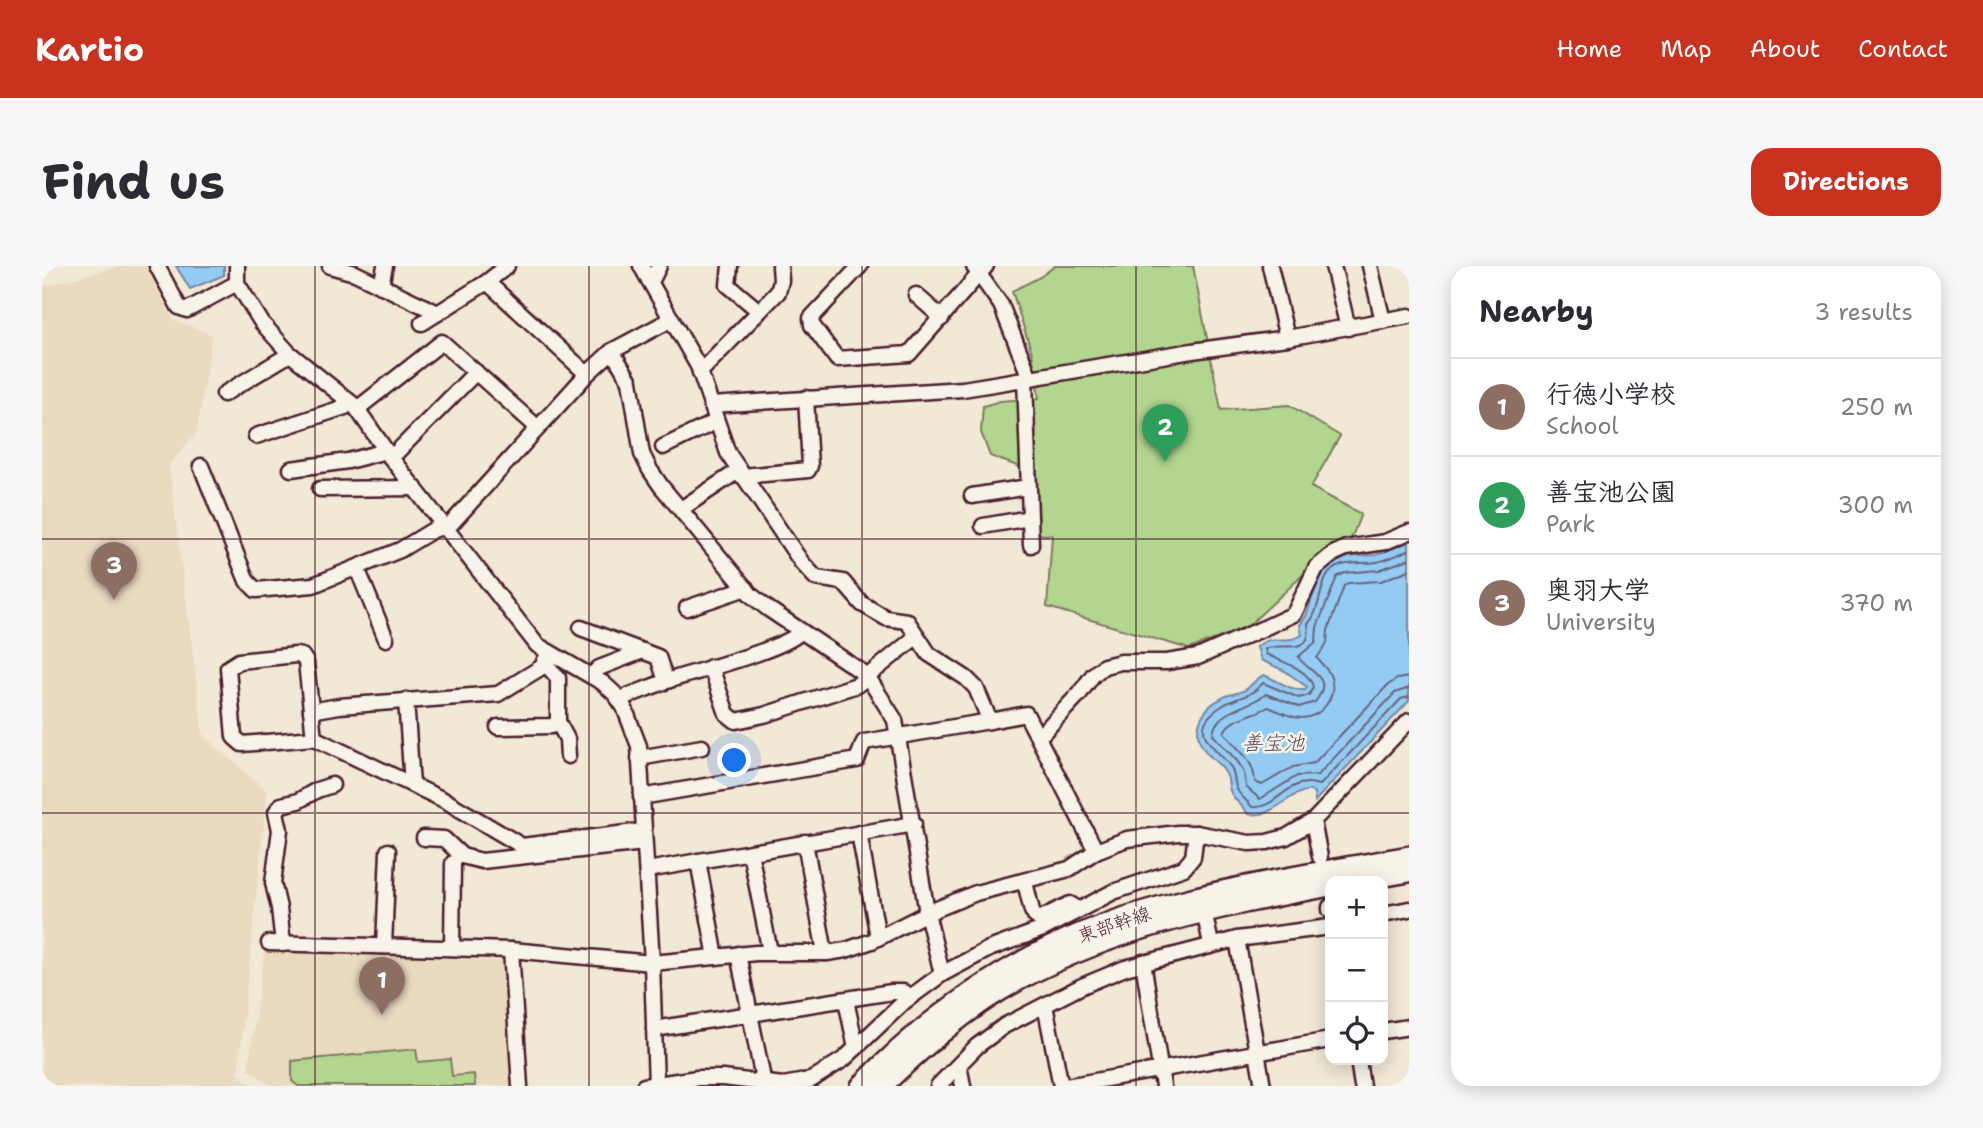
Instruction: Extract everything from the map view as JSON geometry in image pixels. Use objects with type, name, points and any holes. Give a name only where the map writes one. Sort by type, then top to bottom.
[{"type":"main road","name":"東部幹線","points":[[861,1086],[912,1036],[950,1007],[1035,954],[1080,934],[1190,900],[1409,856]]},
{"type":"main road","points":[[1386,876],[1409,872]]},
{"type":"main road","name":"東部幹線","points":[[883,1086],[908,1062],[996,993],[1102,942],[1204,911],[1325,887]]},
{"type":"street","points":[[157,266],[179,307],[187,310],[237,283]]},
{"type":"street","points":[[237,266],[237,283],[262,323],[290,354],[354,406],[389,455],[547,657],[558,678],[558,722],[567,739],[568,756]]},
{"type":"street","points":[[330,266],[355,273],[438,313]]},
{"type":"street","points":[[381,286],[385,266]]},
{"type":"street","points":[[422,323],[487,282],[507,266]]},
{"type":"street","points":[[641,266],[700,372],[724,446],[802,563],[816,578],[843,582],[864,605],[886,618],[907,621],[929,654],[970,681],[981,696],[990,721]]},
{"type":"street","points":[[649,280],[659,266]]},
{"type":"street","points":[[730,266],[728,285],[759,312]]},
{"type":"street","points":[[700,372],[778,292],[781,281],[780,266]]},
{"type":"street","points":[[860,266],[811,318],[812,325],[837,359],[906,356],[942,318],[979,268],[1001,305],[1028,379],[1031,545]]},
{"type":"street","points":[[1270,266],[1287,338]]},
{"type":"street","points":[[1333,266],[1348,328]]},
{"type":"street","points":[[1370,266],[1383,321]]},
{"type":"street","points":[[487,282],[587,374]]},
{"type":"street","points":[[916,295],[942,318]]},
{"type":"street","points":[[711,405],[963,389],[1409,316]]},
{"type":"street","points":[[201,466],[247,581],[257,590],[313,585],[400,550],[433,530],[451,524],[587,374],[612,351],[672,319]]},
{"type":"street","points":[[256,436],[354,406],[442,342],[538,428]]},
{"type":"street","points":[[612,351],[630,381],[642,454],[661,486],[746,588],[767,608],[867,677],[895,720],[927,913],[942,974]]},
{"type":"street","points":[[224,394],[290,354]]},
{"type":"street","points":[[291,469],[389,455],[476,372]]},
{"type":"street","points":[[681,509],[740,473],[808,470],[810,466],[806,398]]},
{"type":"street","points":[[663,447],[715,422]]},
{"type":"street","points":[[972,496],[1028,486]]},
{"type":"street","points":[[320,489],[415,488]]},
{"type":"street","points":[[983,526],[1030,517]]},
{"type":"street","points":[[1039,737],[1104,666],[1121,662],[1167,662],[1198,657],[1274,624],[1294,614],[1316,568],[1333,554],[1346,548],[1385,542],[1409,532]]},
{"type":"street","points":[[357,568],[386,639]]},
{"type":"street","points":[[687,608],[746,588]]},
{"type":"street","points":[[581,628],[658,657],[666,681]]},
{"type":"street","points":[[619,699],[794,639],[801,631]]},
{"type":"street","points":[[711,667],[727,714],[736,720],[764,715],[857,685],[917,636]]},
{"type":"street","points":[[591,676],[599,668],[643,651]]},
{"type":"street","points":[[314,738],[306,662],[302,656],[239,660],[229,666],[234,737],[240,744],[314,738],[446,802],[522,846],[644,837]]},
{"type":"street","points":[[547,657],[591,676],[610,689],[619,699],[634,732],[639,758],[652,963],[652,1085],[715,1078],[783,1085],[811,1080],[831,1069],[911,996],[942,974],[989,949],[1026,937],[1113,892],[1184,868],[1193,857],[1196,833]]},
{"type":"street","points":[[311,711],[406,700],[498,694],[542,667],[547,657]]},
{"type":"street","points":[[406,700],[412,785]]},
{"type":"street","points":[[641,797],[857,760],[864,742],[1026,714],[1096,850]]},
{"type":"street","points":[[332,785],[317,789],[298,801],[281,805],[276,812],[280,835],[273,883],[279,908],[276,944],[511,950],[652,963],[770,952],[825,953],[846,950],[975,893],[1069,869],[1096,850],[1127,839],[1164,833],[1196,833],[1238,842],[1267,842],[1286,837],[1313,821],[1409,721]]},
{"type":"street","points":[[498,727],[552,726],[558,722]]},
{"type":"street","points":[[639,758],[702,747]]},
{"type":"street","points":[[1313,821],[1320,857]]},
{"type":"street","points":[[647,870],[914,824]]},
{"type":"street","points":[[859,833],[878,937]]},
{"type":"street","points":[[424,838],[444,839],[462,856],[482,861],[644,837]]},
{"type":"street","points":[[805,842],[825,953]]},
{"type":"street","points":[[384,946],[388,851]]},
{"type":"street","points":[[750,852],[770,952]]},
{"type":"street","points":[[698,861],[716,957]]},
{"type":"street","points":[[452,948],[453,863]]},
{"type":"street","points":[[1026,882],[1034,914],[1039,919],[1070,904],[1079,910]]},
{"type":"street","points":[[1388,914],[1409,909]]},
{"type":"street","points":[[1204,911],[1211,944]]},
{"type":"street","points":[[938,1086],[977,1046],[1004,1026],[1082,986],[1143,962],[1211,944],[1325,928]]},
{"type":"street","points":[[1026,937],[1035,954]]},
{"type":"street","points":[[1237,939],[1263,1086]]},
{"type":"street","points":[[511,950],[520,1086]]},
{"type":"street","points":[[738,954],[764,1084]]},
{"type":"street","points":[[1143,962],[1163,1086]]},
{"type":"street","points":[[654,1029],[900,992],[911,996]]},
{"type":"street","points":[[846,1000],[856,1048]]},
{"type":"street","points":[[1045,1004],[1063,1086],[1325,1041]]},
{"type":"street","points":[[1388,1030],[1409,1027]]},
{"type":"street","points":[[959,1065],[963,1086]]},
{"type":"street","points":[[1359,1065],[1362,1086]]},
{"type":"shaded area","points":[[120,266],[145,266],[174,320],[212,335],[197,432],[169,465],[203,735],[267,791],[238,1074],[253,1086],[42,1086],[42,287]]},
{"type":"shaded area","points":[[265,949],[505,962],[514,1086],[272,1086],[248,1069]]},
{"type":"green space","points":[[1055,266],[1193,266],[1221,410],[1289,405],[1340,436],[1311,487],[1361,514],[1349,544],[1319,560],[1246,628],[1189,649],[1047,607],[1052,535],[1031,534],[1020,467],[990,456],[981,432],[983,406],[1000,401],[1039,398],[1032,353],[1012,291]]},
{"type":"green space","points":[[416,1049],[418,1062],[450,1059],[452,1076],[474,1074],[475,1086],[298,1086],[292,1081],[292,1061]]},
{"type":"water","points":[[176,266],[224,266],[224,275],[190,289]]},
{"type":"water","name":"善宝池","points":[[1409,542],[1409,701],[1315,801],[1314,793],[1310,790],[1265,813],[1248,814],[1231,793],[1221,766],[1201,744],[1198,729],[1203,715],[1214,703],[1246,689],[1264,675],[1289,687],[1305,690],[1307,687],[1285,671],[1261,660],[1257,647],[1268,641],[1302,635],[1300,625],[1306,616],[1320,575],[1328,564],[1342,557],[1376,555]]},
{"type":"place","name":"善宝池公園","points":[[1165,462]]},
{"type":"place","name":"奥羽大学","points":[[114,600]]},
{"type":"place","name":"行徳小学校","points":[[382,1015]]}]
